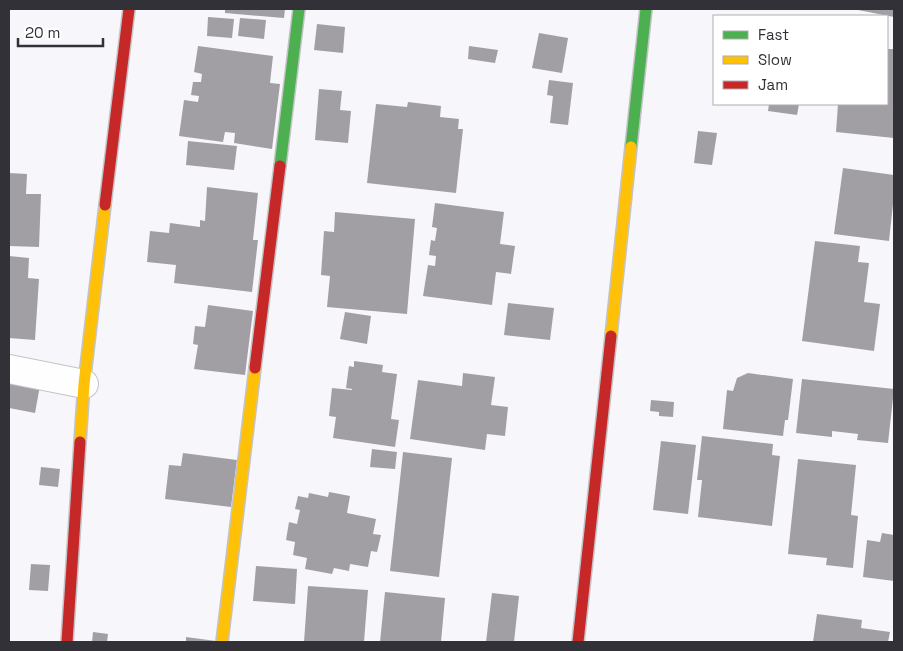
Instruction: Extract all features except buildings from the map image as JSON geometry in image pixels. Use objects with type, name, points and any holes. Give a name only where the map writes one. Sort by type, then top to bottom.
[{"type":"street","points":[[67,642],[84,384],[129,9]]},
{"type":"street","points":[[222,642],[299,9]]},
{"type":"street","points":[[578,642],[646,9]]},
{"type":"street","points":[[9,368],[84,384]]},
{"type":"traffic: fast","points":[[280,166],[299,9]]},
{"type":"traffic: fast","points":[[631,147],[646,9]]},
{"type":"traffic: slow","points":[[611,336],[631,147]]},
{"type":"traffic: slow","points":[[80,442],[84,384],[105,205]]},
{"type":"traffic: slow","points":[[222,642],[255,368]]},
{"type":"traffic: jam","points":[[105,205],[129,9]]},
{"type":"traffic: jam","points":[[255,368],[280,166]]},
{"type":"traffic: jam","points":[[578,642],[611,336]]},
{"type":"traffic: jam","points":[[67,642],[80,442]]}]
